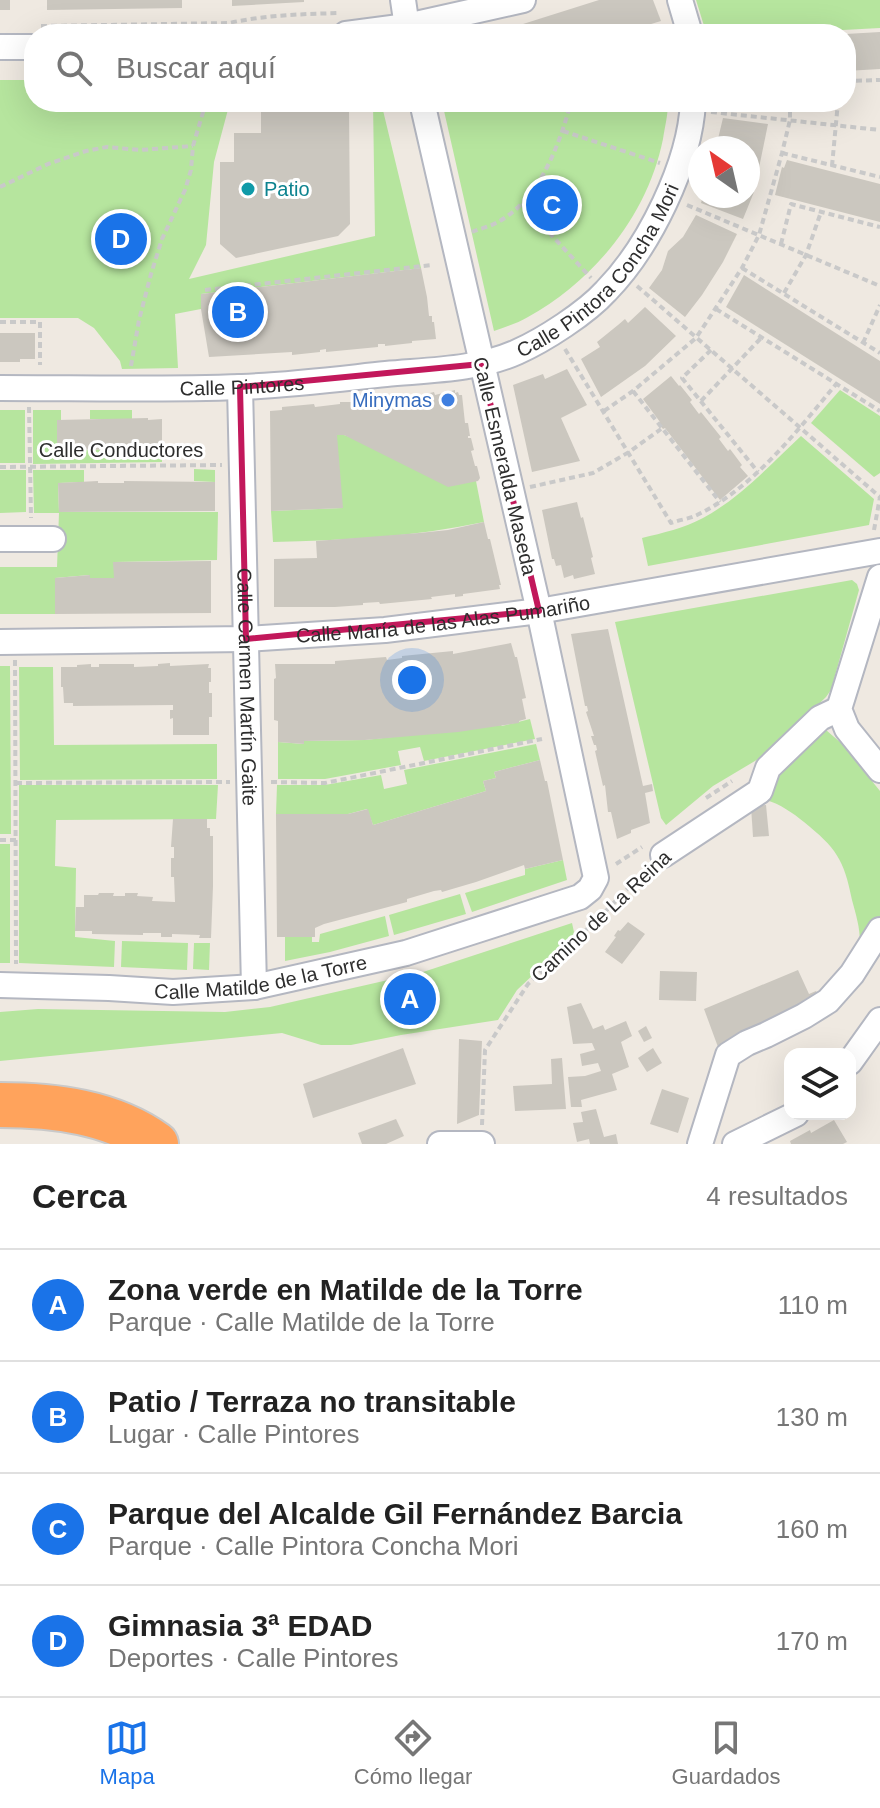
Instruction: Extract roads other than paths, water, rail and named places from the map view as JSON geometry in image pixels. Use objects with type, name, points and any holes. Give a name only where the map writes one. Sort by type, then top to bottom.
[{"type":"highway","points":[[0,1105],[61,1108],[107,1119],[156,1144]]},
{"type":"highway","points":[[0,1135],[24,1134],[82,1144]]},
{"type":"street","points":[[403,0],[407,24]]},
{"type":"street","points":[[431,24],[523,0]]},
{"type":"street","points":[[680,0],[687,24]]},
{"type":"street","points":[[0,47],[24,40]]},
{"type":"street","name":"Calle Esmeralda Maseda","points":[[424,112],[539,611],[596,878]]},
{"type":"street","name":"Calle Pintora Concha Mori","points":[[481,364],[517,352],[571,321],[605,293],[647,237],[680,170],[700,112]]},
{"type":"street","name":"Calle Pintores","points":[[0,388],[283,385],[481,364]]},
{"type":"street","name":"Calle Carmen Martín Gaite","points":[[240,387],[254,987]]},
{"type":"street","points":[[0,539],[42,539]]},
{"type":"street","name":"Calle María de las Alas Pumariño","points":[[8,642],[246,639],[385,630],[539,611],[880,551]]},
{"type":"street","points":[[880,577],[839,709],[847,729],[880,770]]},
{"type":"street","name":"Camino de La Reina","points":[[663,855],[760,791],[768,768],[820,718],[839,709]]},
{"type":"street","name":"Calle Matilde de la Torre","points":[[8,976],[173,992],[254,987],[406,953],[450,939],[580,897],[590,889],[596,878]]},
{"type":"street","points":[[700,1144],[728,1055],[828,1001],[852,974],[880,930]]},
{"type":"street","points":[[856,1054],[880,1020]]},
{"type":"street","points":[[735,1144],[784,1120]]},
{"type":"street","points":[[440,1144],[482,1144]]},
{"type":"place","name":"Patio","points":[[248,189]]},
{"type":"place","name":"Parque del Alcalde Gil Fernández Barcia","points":[[552,205]]},
{"type":"place","name":"Gimnasia 3ª EDAD","points":[[121,239]]},
{"type":"place","name":"Patio / Terraza no transitable","points":[[238,312]]},
{"type":"place","name":"Minymas","points":[[448,400]]},
{"type":"place","name":"Zona verde en Matilde de la Torre","points":[[410,999]]}]
